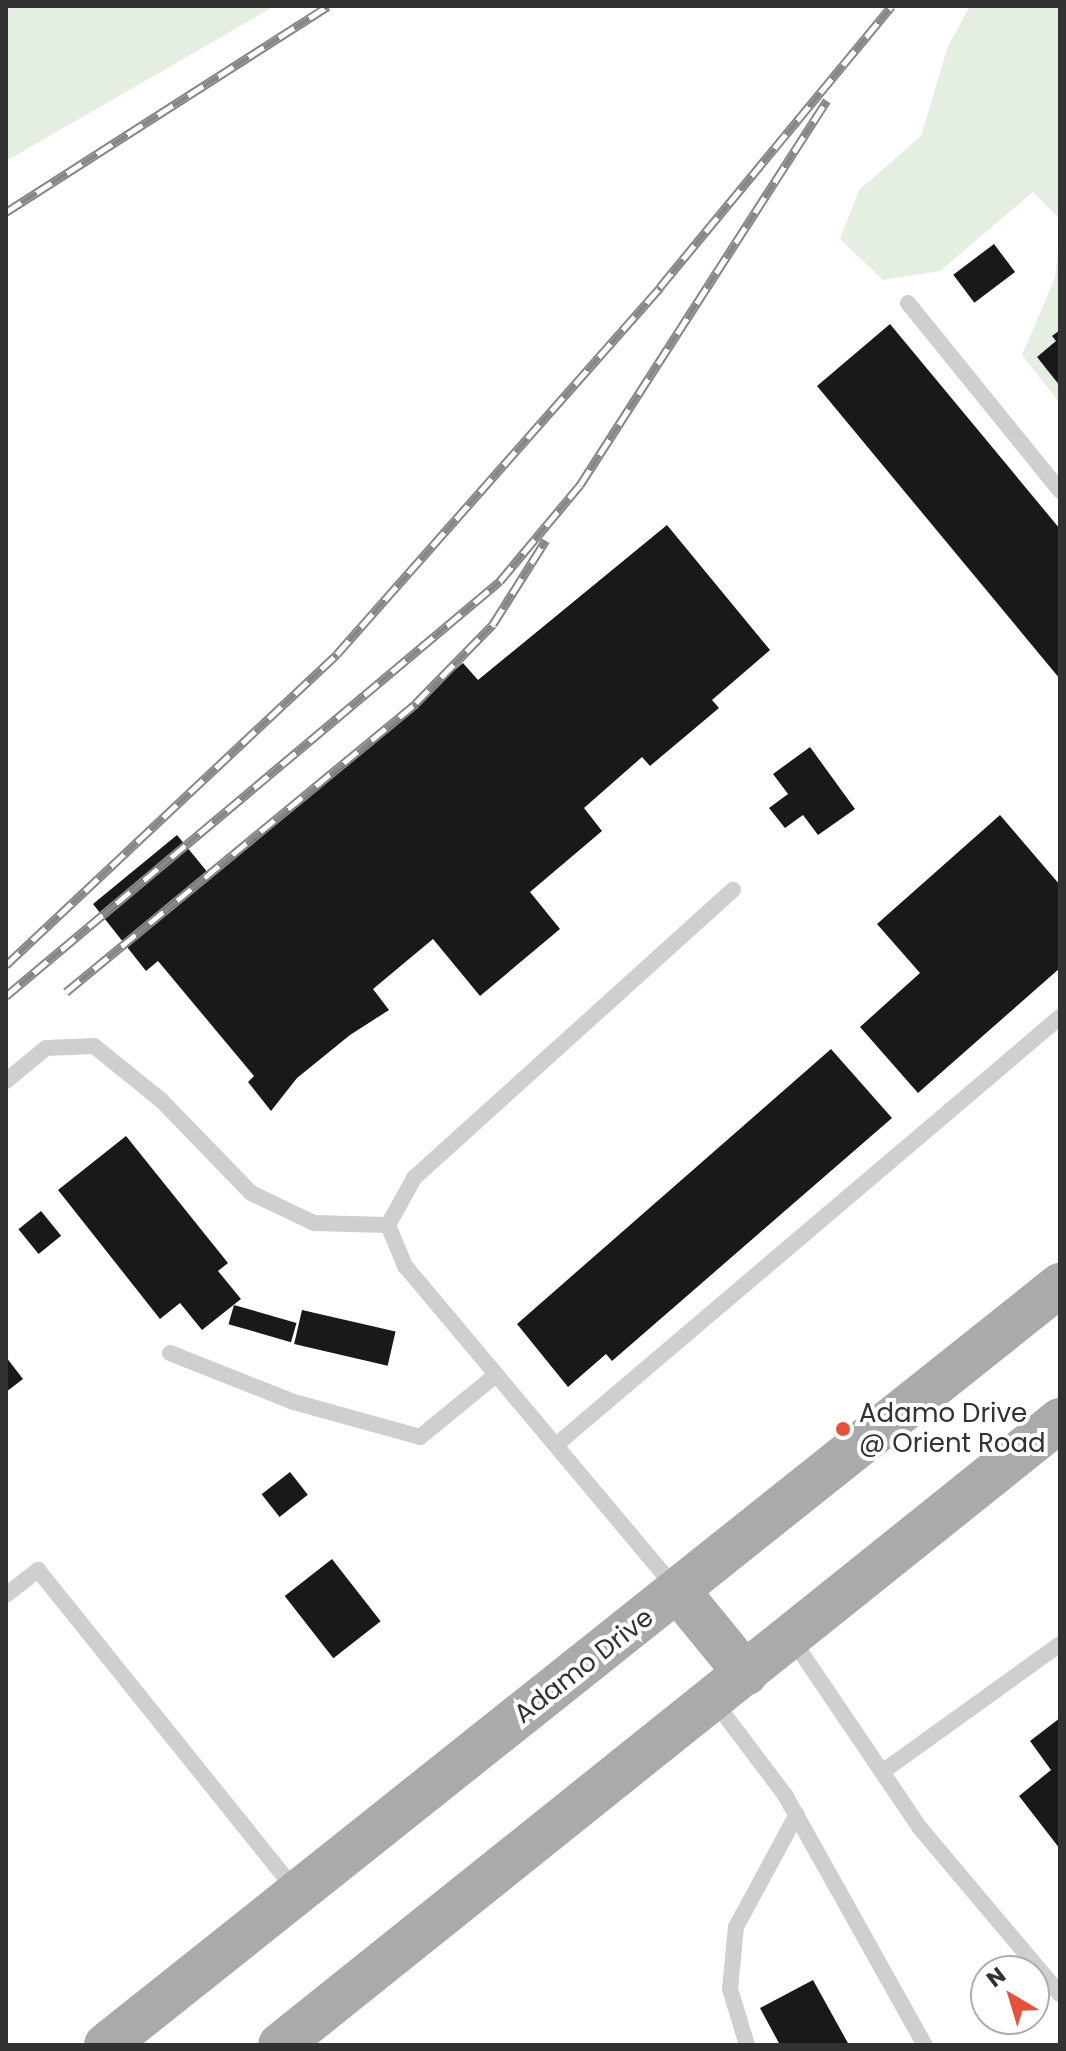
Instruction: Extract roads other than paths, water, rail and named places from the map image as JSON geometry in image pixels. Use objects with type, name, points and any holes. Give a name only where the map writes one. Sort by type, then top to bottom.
[{"type":"main road","name":"Adamo Drive","points":[[106,2045],[1060,1285]]},
{"type":"main road","points":[[280,2045],[1060,1420]]},
{"type":"main road","points":[[678,1591],[729,1687]]},
{"type":"lane","points":[[908,303],[1060,491]]},
{"type":"lane","points":[[388,1225],[414,1178],[733,890]]},
{"type":"lane","points":[[556,1445],[1060,1017]]},
{"type":"lane","points":[[6,1081],[46,1048],[94,1046],[161,1100],[251,1193],[314,1223],[388,1225]]},
{"type":"lane","points":[[388,1225],[405,1266],[678,1591]]},
{"type":"lane","points":[[170,1353],[242,1385],[420,1437],[496,1375]]},
{"type":"lane","points":[[6,1595],[38,1570],[298,1893]]},
{"type":"lane","points":[[791,1638],[920,1828],[1060,1994]]},
{"type":"lane","points":[[882,1772],[1060,1644]]},
{"type":"lane","points":[[729,1687],[925,2045]]},
{"type":"lane","points":[[747,2045],[730,1989],[736,1927],[797,1814]]},
{"type":"railway","points":[[6,212],[328,6]]},
{"type":"railway","points":[[6,965],[337,654],[660,287],[892,6]]},
{"type":"railway","points":[[6,996],[500,581],[580,485],[827,100]]},
{"type":"railway","points":[[66,992],[416,703],[493,624],[546,540]]},
{"type":"place","name":"Adamo Drive @ Orient Road","points":[[843,1429]]}]
